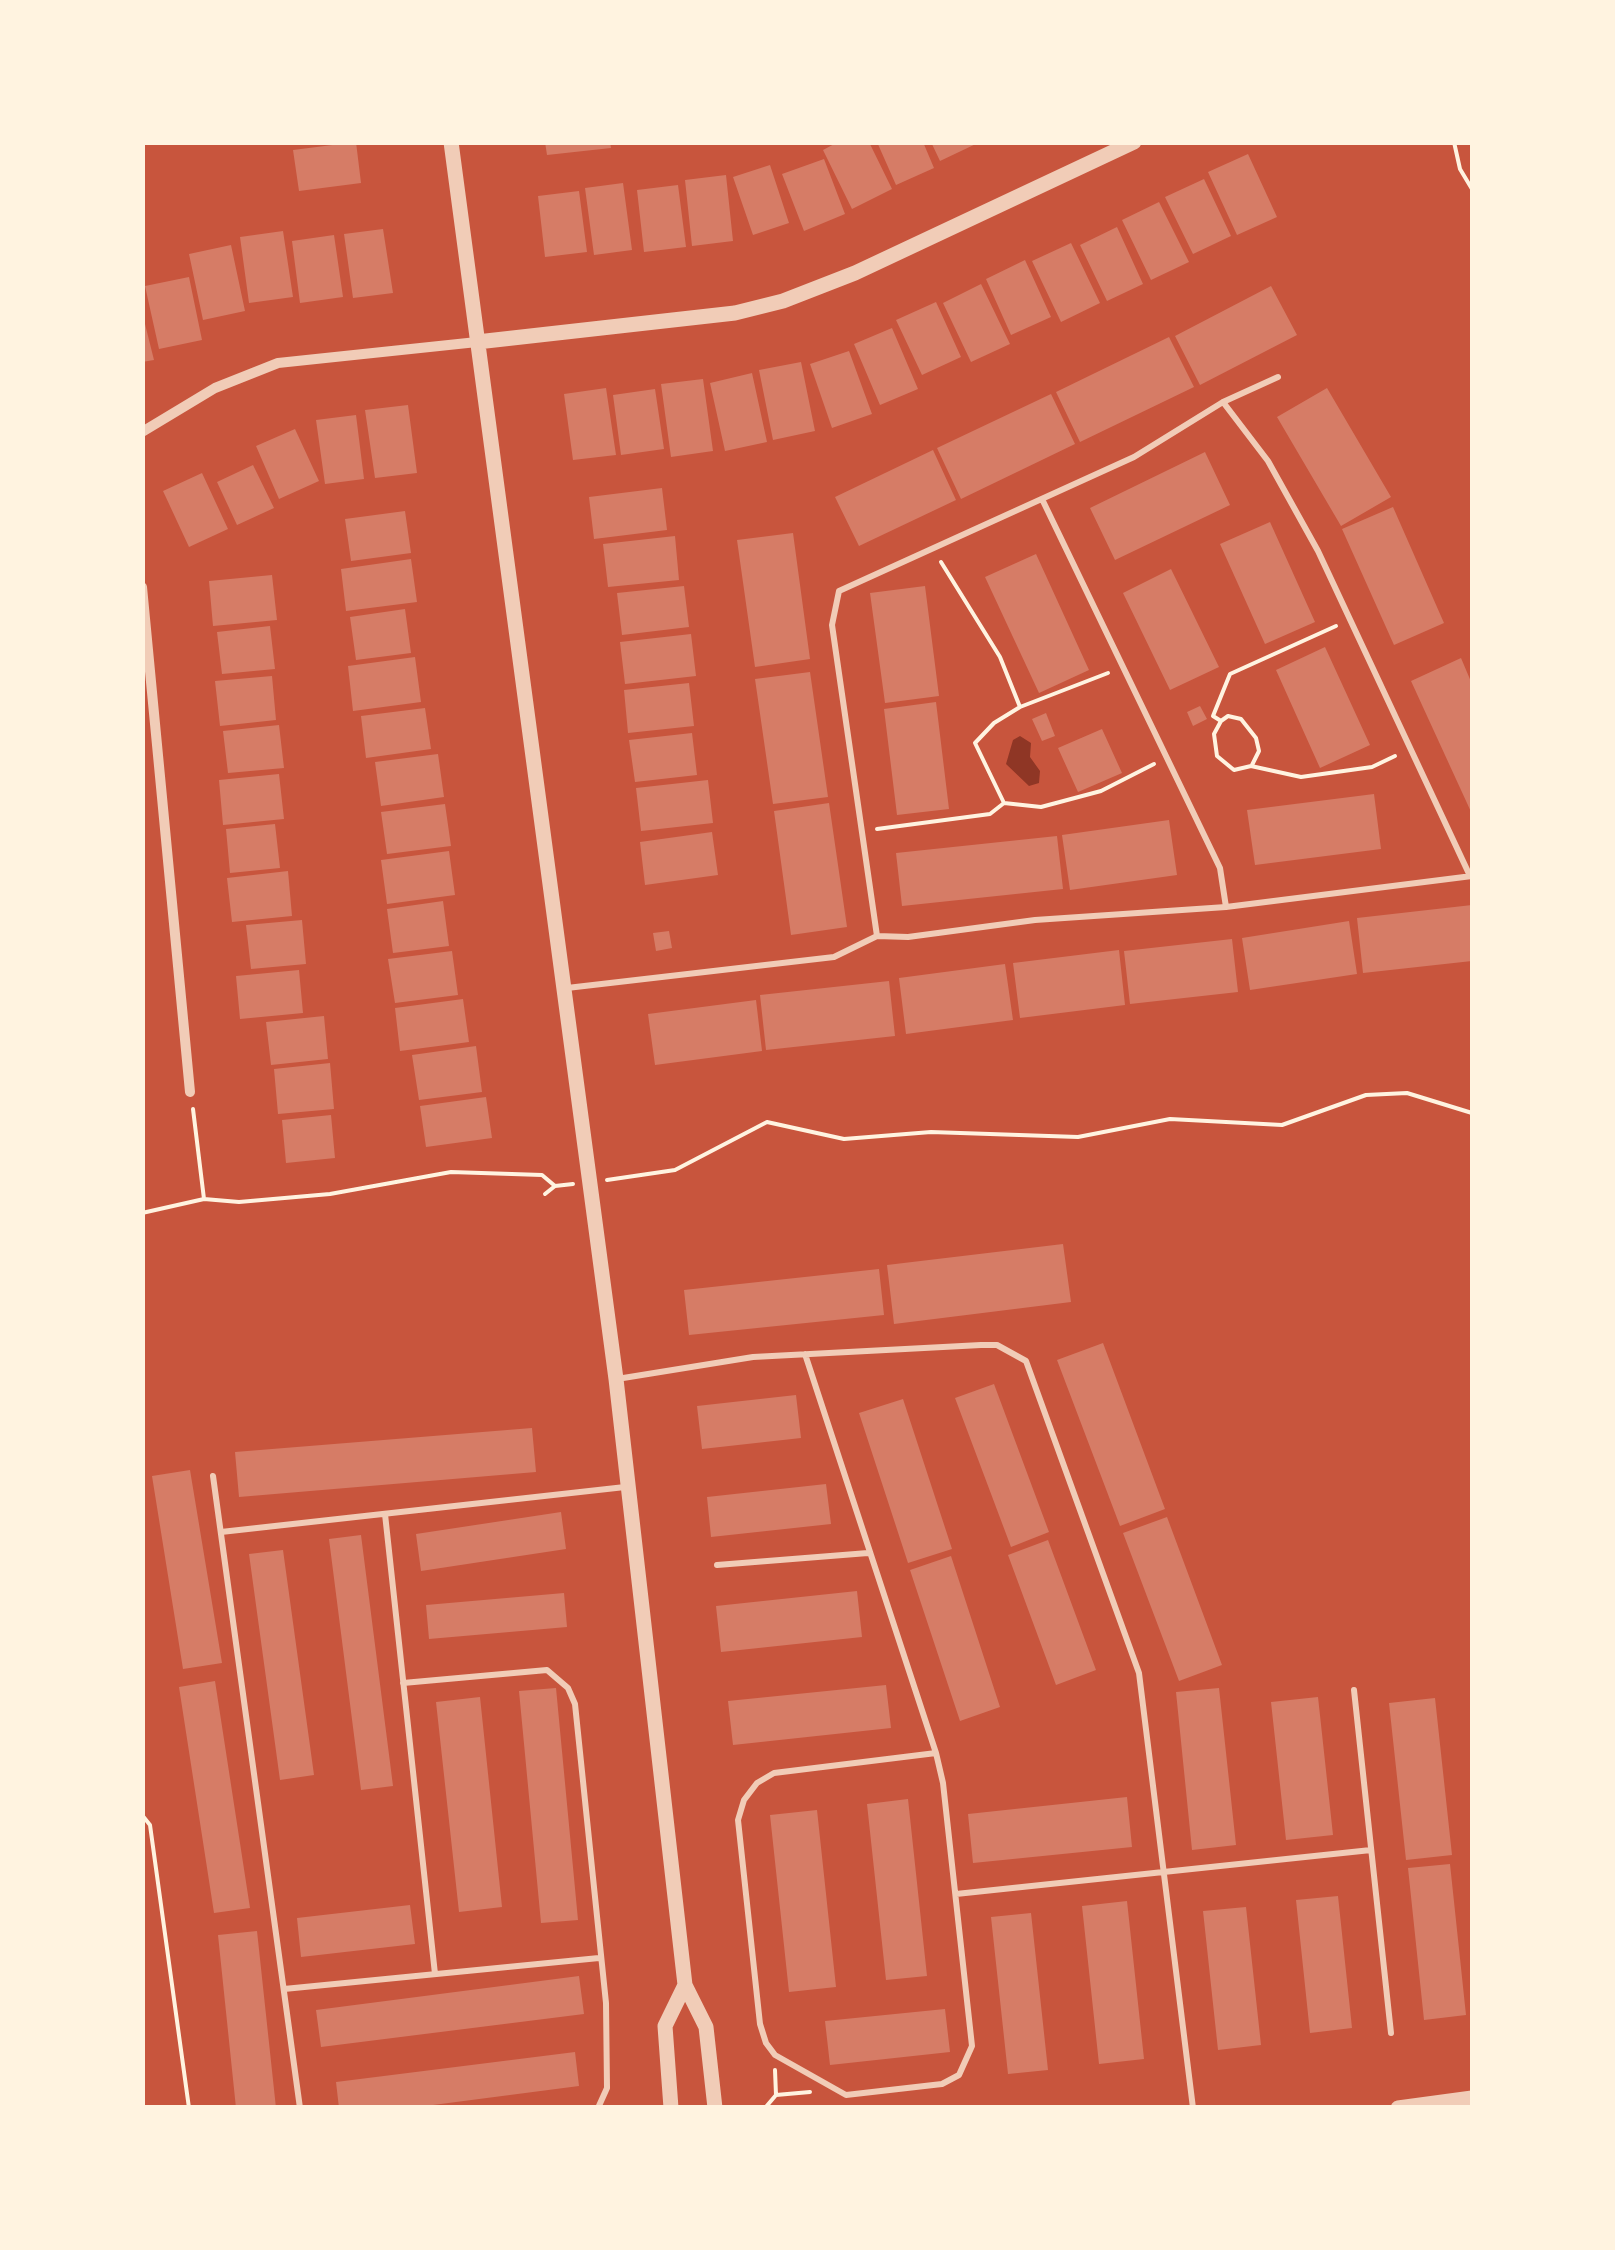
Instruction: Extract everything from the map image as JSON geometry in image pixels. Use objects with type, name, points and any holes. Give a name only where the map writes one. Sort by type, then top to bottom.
[{"type":"street","points":[[451,142],[616,1379],[685,1985],[706,2027],[714,2108]]},
{"type":"street","points":[[142,432],[249,371],[278,363],[736,314],[783,301],[855,273],[1134,142]]},
{"type":"street","points":[[142,587],[190,1092]]},
{"type":"street","points":[[671,2108],[665,2026],[685,1985]]},
{"type":"street","points":[[1398,2108],[1472,2098]]},
{"type":"lane","points":[[877,936],[832,625],[839,591],[1134,457],[1223,402],[1278,377]]},
{"type":"lane","points":[[566,988],[834,957],[877,936],[908,937],[1035,920],[1226,907],[1471,876],[1350,620],[1268,462],[1223,402]]},
{"type":"lane","points":[[1042,500],[1220,868],[1226,907]]},
{"type":"lane","points":[[616,1379],[753,1357],[996,1345],[1026,1362],[1139,1673],[1192,2108]]},
{"type":"lane","points":[[805,1354],[936,1753],[972,2046],[965,2066],[942,2084],[855,2095],[832,2091],[775,2055],[760,2024],[738,1820],[744,1800],[757,1783],[774,1774],[936,1753]]},
{"type":"lane","points":[[213,1476],[300,2108]]},
{"type":"lane","points":[[221,1532],[626,1487]]},
{"type":"lane","points":[[384,1514],[435,1974]]},
{"type":"lane","points":[[717,1565],[868,1552]]},
{"type":"lane","points":[[403,1683],[547,1670],[568,1688],[575,1704],[606,2003],[607,2088],[598,2108]]},
{"type":"lane","points":[[1354,1690],[1391,2033]]},
{"type":"lane","points":[[956,1894],[1371,1850]]},
{"type":"lane","points":[[284,1990],[600,1958]]},
{"type":"path","points":[[1454,142],[1460,169],[1472,189]]},
{"type":"path","points":[[933,549],[1000,657],[1020,708]]},
{"type":"path","points":[[1221,721],[1213,716],[1230,674],[1350,620]]},
{"type":"path","points":[[1004,803],[975,743],[994,723],[1020,708],[1121,668]]},
{"type":"path","points":[[1251,766],[1259,751],[1256,738],[1241,719],[1228,716],[1214,734],[1217,756],[1234,770],[1251,766],[1300,777],[1372,766],[1410,749]]},
{"type":"path","points":[[862,831],[990,814],[1004,803],[1041,807],[1102,791],[1164,758]]},
{"type":"path","points":[[190,1092],[204,1199]]},
{"type":"path","points":[[544,1194],[555,1186],[675,1170],[767,1122],[844,1139],[931,1132],[1078,1138],[1170,1119],[1282,1125],[1366,1095],[1406,1093],[1472,1112]]},
{"type":"path","points":[[142,1212],[204,1199],[283,1200],[450,1172],[542,1176],[555,1186]]},
{"type":"path","points":[[142,1815],[150,1825],[189,2108]]},
{"type":"path","points":[[766,2108],[776,2095],[775,2055]]},
{"type":"path","points":[[776,2095],[832,2091]]},
{"type":"shaded area","points":[[1020,736],[1031,743],[1030,757],[1040,771],[1039,783],[1029,786],[1006,764],[1013,740]]},
{"type":"building","points":[[356,142],[361,183],[299,191],[293,150]]},
{"type":"building","points":[[545,142],[610,142],[611,148],[547,155]]},
{"type":"building","points":[[838,142],[869,142],[892,189],[852,209],[823,150]]},
{"type":"building","points":[[877,142],[923,142],[934,168],[896,185]]},
{"type":"building","points":[[931,142],[980,142],[940,161]]},
{"type":"building","points":[[1248,154],[1277,217],[1237,235],[1208,172]]},
{"type":"building","points":[[824,159],[845,214],[804,231],[782,174]]},
{"type":"building","points":[[770,165],[789,223],[753,235],[733,177]]},
{"type":"building","points":[[726,175],[733,241],[692,246],[685,180]]},
{"type":"building","points":[[1204,179],[1231,236],[1193,254],[1165,197]]},
{"type":"building","points":[[623,183],[632,250],[594,255],[585,188]]},
{"type":"building","points":[[678,185],[686,247],[644,252],[637,190]]},
{"type":"building","points":[[579,191],[587,252],[545,257],[538,196]]},
{"type":"building","points":[[1159,202],[1189,262],[1151,280],[1122,220]]},
{"type":"building","points":[[1117,227],[1143,284],[1107,301],[1080,245]]},
{"type":"building","points":[[383,229],[393,293],[353,298],[344,234]]},
{"type":"building","points":[[283,231],[293,297],[249,303],[240,237]]},
{"type":"building","points":[[334,235],[343,297],[300,303],[292,241]]},
{"type":"building","points":[[1071,243],[1100,303],[1061,322],[1032,261]]},
{"type":"building","points":[[231,245],[245,311],[203,320],[189,254]]},
{"type":"building","points":[[1025,260],[1051,317],[1011,335],[986,279]]},
{"type":"building","points":[[189,277],[202,340],[159,349],[145,286]]},
{"type":"building","points":[[981,284],[1010,344],[971,362],[943,303]]},
{"type":"building","points":[[1271,286],[1297,335],[1200,385],[1175,336]]},
{"type":"building","points":[[936,302],[961,357],[922,375],[896,320]]},
{"type":"building","points":[[142,312],[154,360],[142,362]]},
{"type":"building","points":[[892,328],[918,389],[880,405],[854,344]]},
{"type":"building","points":[[1169,337],[1194,387],[1080,442],[1056,392]]},
{"type":"building","points":[[849,351],[872,414],[832,428],[810,364]]},
{"type":"building","points":[[801,362],[815,431],[773,440],[759,370]]},
{"type":"building","points":[[752,373],[767,442],[725,451],[710,383]]},
{"type":"building","points":[[703,379],[713,451],[671,457],[661,384]]},
{"type":"building","points":[[606,388],[616,455],[573,460],[564,394]]},
{"type":"building","points":[[1327,388],[1391,497],[1341,526],[1277,417]]},
{"type":"building","points":[[655,389],[664,449],[621,455],[613,395]]},
{"type":"building","points":[[1051,394],[1075,444],[961,499],[937,448]]},
{"type":"building","points":[[408,405],[417,473],[375,478],[365,410]]},
{"type":"building","points":[[356,415],[364,479],[325,484],[316,420]]},
{"type":"building","points":[[295,429],[319,481],[279,499],[256,446]]},
{"type":"building","points":[[933,450],[956,500],[859,546],[835,497]]},
{"type":"building","points":[[1205,452],[1230,505],[1115,560],[1090,508]]},
{"type":"building","points":[[253,465],[274,508],[237,525],[217,482]]},
{"type":"building","points":[[202,473],[228,529],[189,547],[163,491]]},
{"type":"building","points":[[662,488],[667,530],[594,539],[589,497]]},
{"type":"building","points":[[1393,507],[1444,623],[1394,645],[1342,529]]},
{"type":"building","points":[[405,511],[411,553],[351,561],[345,519]]},
{"type":"building","points":[[1270,522],[1315,622],[1265,644],[1220,544]]},
{"type":"building","points":[[793,533],[810,659],[755,667],[737,540]]},
{"type":"building","points":[[675,536],[679,580],[608,587],[603,544]]},
{"type":"building","points":[[1036,554],[1089,670],[1039,693],[985,577]]},
{"type":"building","points":[[411,559],[417,602],[346,611],[341,569]]},
{"type":"building","points":[[1171,569],[1219,667],[1170,690],[1123,593]]},
{"type":"building","points":[[272,575],[277,620],[213,626],[209,581]]},
{"type":"building","points":[[684,586],[689,627],[622,635],[617,593]]},
{"type":"building","points":[[925,586],[939,696],[885,703],[870,593]]},
{"type":"building","points":[[405,609],[411,653],[356,660],[350,617]]},
{"type":"building","points":[[270,626],[275,669],[222,674],[217,632]]},
{"type":"building","points":[[691,634],[696,676],[625,684],[620,642]]},
{"type":"building","points":[[1325,647],[1370,745],[1320,768],[1276,670]]},
{"type":"building","points":[[415,657],[421,702],[353,711],[348,666]]},
{"type":"building","points":[[1461,658],[1472,684],[1472,814],[1411,681]]},
{"type":"building","points":[[810,672],[828,797],[773,804],[755,679]]},
{"type":"building","points":[[272,676],[276,720],[220,726],[215,681]]},
{"type":"building","points":[[689,683],[694,726],[628,733],[624,690]]},
{"type":"building","points":[[936,702],[949,809],[897,815],[884,709]]},
{"type":"building","points":[[1200,706],[1207,719],[1193,726],[1187,712]]},
{"type":"building","points":[[425,708],[431,749],[366,758],[361,716]]},
{"type":"building","points":[[1046,713],[1055,736],[1042,741],[1032,719]]},
{"type":"building","points":[[279,725],[284,768],[228,773],[223,731]]},
{"type":"building","points":[[1102,729],[1122,773],[1078,792],[1058,748]]},
{"type":"building","points":[[692,733],[697,775],[635,782],[629,740]]},
{"type":"building","points":[[438,754],[444,797],[381,806],[375,762]]},
{"type":"building","points":[[279,774],[284,819],[223,825],[219,780]]},
{"type":"building","points":[[708,780],[713,823],[641,831],[636,788]]},
{"type":"building","points":[[1374,794],[1381,849],[1255,865],[1247,810]]},
{"type":"building","points":[[829,803],[847,927],[791,935],[774,811]]},
{"type":"building","points":[[445,804],[451,846],[387,854],[381,812]]},
{"type":"building","points":[[1169,820],[1177,875],[1070,890],[1062,835]]},
{"type":"building","points":[[275,824],[280,868],[230,873],[226,829]]},
{"type":"building","points":[[712,832],[718,875],[645,885],[640,842]]},
{"type":"building","points":[[1057,836],[1063,889],[902,906],[896,853]]},
{"type":"building","points":[[449,851],[455,895],[387,904],[381,860]]},
{"type":"building","points":[[288,871],[292,916],[232,922],[227,878]]},
{"type":"building","points":[[443,901],[449,946],[393,953],[387,909]]},
{"type":"building","points":[[1472,905],[1472,961],[1363,973],[1357,918]]},
{"type":"building","points":[[302,920],[306,964],[251,969],[246,925]]},
{"type":"building","points":[[1349,921],[1357,974],[1250,990],[1242,938]]},
{"type":"building","points":[[669,931],[672,948],[656,951],[653,933]]},
{"type":"building","points":[[1232,939],[1238,992],[1130,1004],[1124,951]]},
{"type":"building","points":[[1119,950],[1125,1005],[1020,1018],[1013,963]]},
{"type":"building","points":[[452,951],[458,995],[395,1003],[388,959]]},
{"type":"building","points":[[1005,964],[1013,1020],[906,1034],[899,978]]},
{"type":"building","points":[[299,970],[303,1013],[240,1019],[236,976]]},
{"type":"building","points":[[889,981],[895,1036],[766,1050],[760,995]]},
{"type":"building","points":[[463,999],[469,1042],[400,1051],[395,1008]]},
{"type":"building","points":[[756,1000],[762,1051],[655,1065],[648,1014]]},
{"type":"building","points":[[324,1016],[328,1059],[271,1065],[266,1022]]},
{"type":"building","points":[[476,1046],[482,1092],[419,1100],[412,1055]]},
{"type":"building","points":[[330,1063],[334,1109],[278,1114],[274,1069]]},
{"type":"building","points":[[486,1097],[492,1138],[426,1147],[420,1106]]},
{"type":"building","points":[[331,1115],[335,1158],[286,1163],[282,1120]]},
{"type":"building","points":[[1063,1244],[1071,1302],[894,1324],[887,1265]]},
{"type":"building","points":[[879,1269],[884,1315],[689,1335],[684,1290]]},
{"type":"building","points":[[1103,1343],[1165,1509],[1120,1526],[1057,1360]]},
{"type":"building","points":[[994,1384],[1049,1532],[1011,1547],[955,1398]]},
{"type":"building","points":[[796,1395],[801,1438],[702,1449],[697,1406]]},
{"type":"building","points":[[903,1399],[952,1549],[908,1563],[859,1413]]},
{"type":"building","points":[[532,1428],[536,1472],[239,1497],[235,1452]]},
{"type":"building","points":[[190,1470],[222,1663],[183,1669],[152,1476]]},
{"type":"building","points":[[826,1484],[831,1524],[711,1537],[707,1497]]},
{"type":"building","points":[[561,1512],[566,1549],[421,1571],[416,1534]]},
{"type":"building","points":[[1167,1517],[1222,1665],[1179,1681],[1123,1533]]},
{"type":"building","points":[[361,1535],[393,1786],[361,1790],[329,1539]]},
{"type":"building","points":[[1048,1540],[1096,1670],[1056,1685],[1008,1555]]},
{"type":"building","points":[[283,1550],[314,1775],[280,1780],[249,1554]]},
{"type":"building","points":[[951,1556],[1000,1707],[960,1721],[910,1570]]},
{"type":"building","points":[[857,1591],[862,1637],[721,1652],[716,1606]]},
{"type":"building","points":[[564,1593],[567,1627],[429,1639],[426,1605]]},
{"type":"building","points":[[215,1681],[250,1908],[214,1913],[179,1687]]},
{"type":"building","points":[[886,1685],[891,1728],[733,1745],[728,1701]]},
{"type":"building","points":[[556,1688],[578,1920],[541,1923],[519,1691]]},
{"type":"building","points":[[1219,1688],[1236,1845],[1192,1850],[1176,1692]]},
{"type":"building","points":[[480,1697],[502,1907],[459,1912],[436,1702]]},
{"type":"building","points":[[1318,1697],[1333,1835],[1286,1840],[1271,1702]]},
{"type":"building","points":[[1435,1698],[1452,1855],[1406,1860],[1389,1703]]},
{"type":"building","points":[[1127,1797],[1132,1847],[973,1863],[968,1814]]},
{"type":"building","points":[[908,1799],[927,1976],[886,1980],[867,1804]]},
{"type":"building","points":[[817,1810],[836,1987],[789,1992],[770,1815]]},
{"type":"building","points":[[1450,1864],[1466,2015],[1424,2020],[1408,1868]]},
{"type":"building","points":[[1338,1896],[1352,2028],[1310,2033],[1296,1900]]},
{"type":"building","points":[[1127,1901],[1144,2059],[1099,2064],[1082,1906]]},
{"type":"building","points":[[410,1905],[415,1944],[301,1957],[297,1918]]},
{"type":"building","points":[[1246,1907],[1261,2045],[1218,2050],[1203,1911]]},
{"type":"building","points":[[1031,1913],[1048,2070],[1008,2074],[991,1917]]},
{"type":"building","points":[[257,1931],[276,2108],[236,2108],[218,1935]]},
{"type":"building","points":[[579,1976],[584,2014],[321,2047],[316,2010]]},
{"type":"building","points":[[945,2009],[950,2052],[830,2065],[825,2021]]},
{"type":"building","points":[[575,2052],[579,2086],[410,2108],[339,2108],[336,2082]]}]
